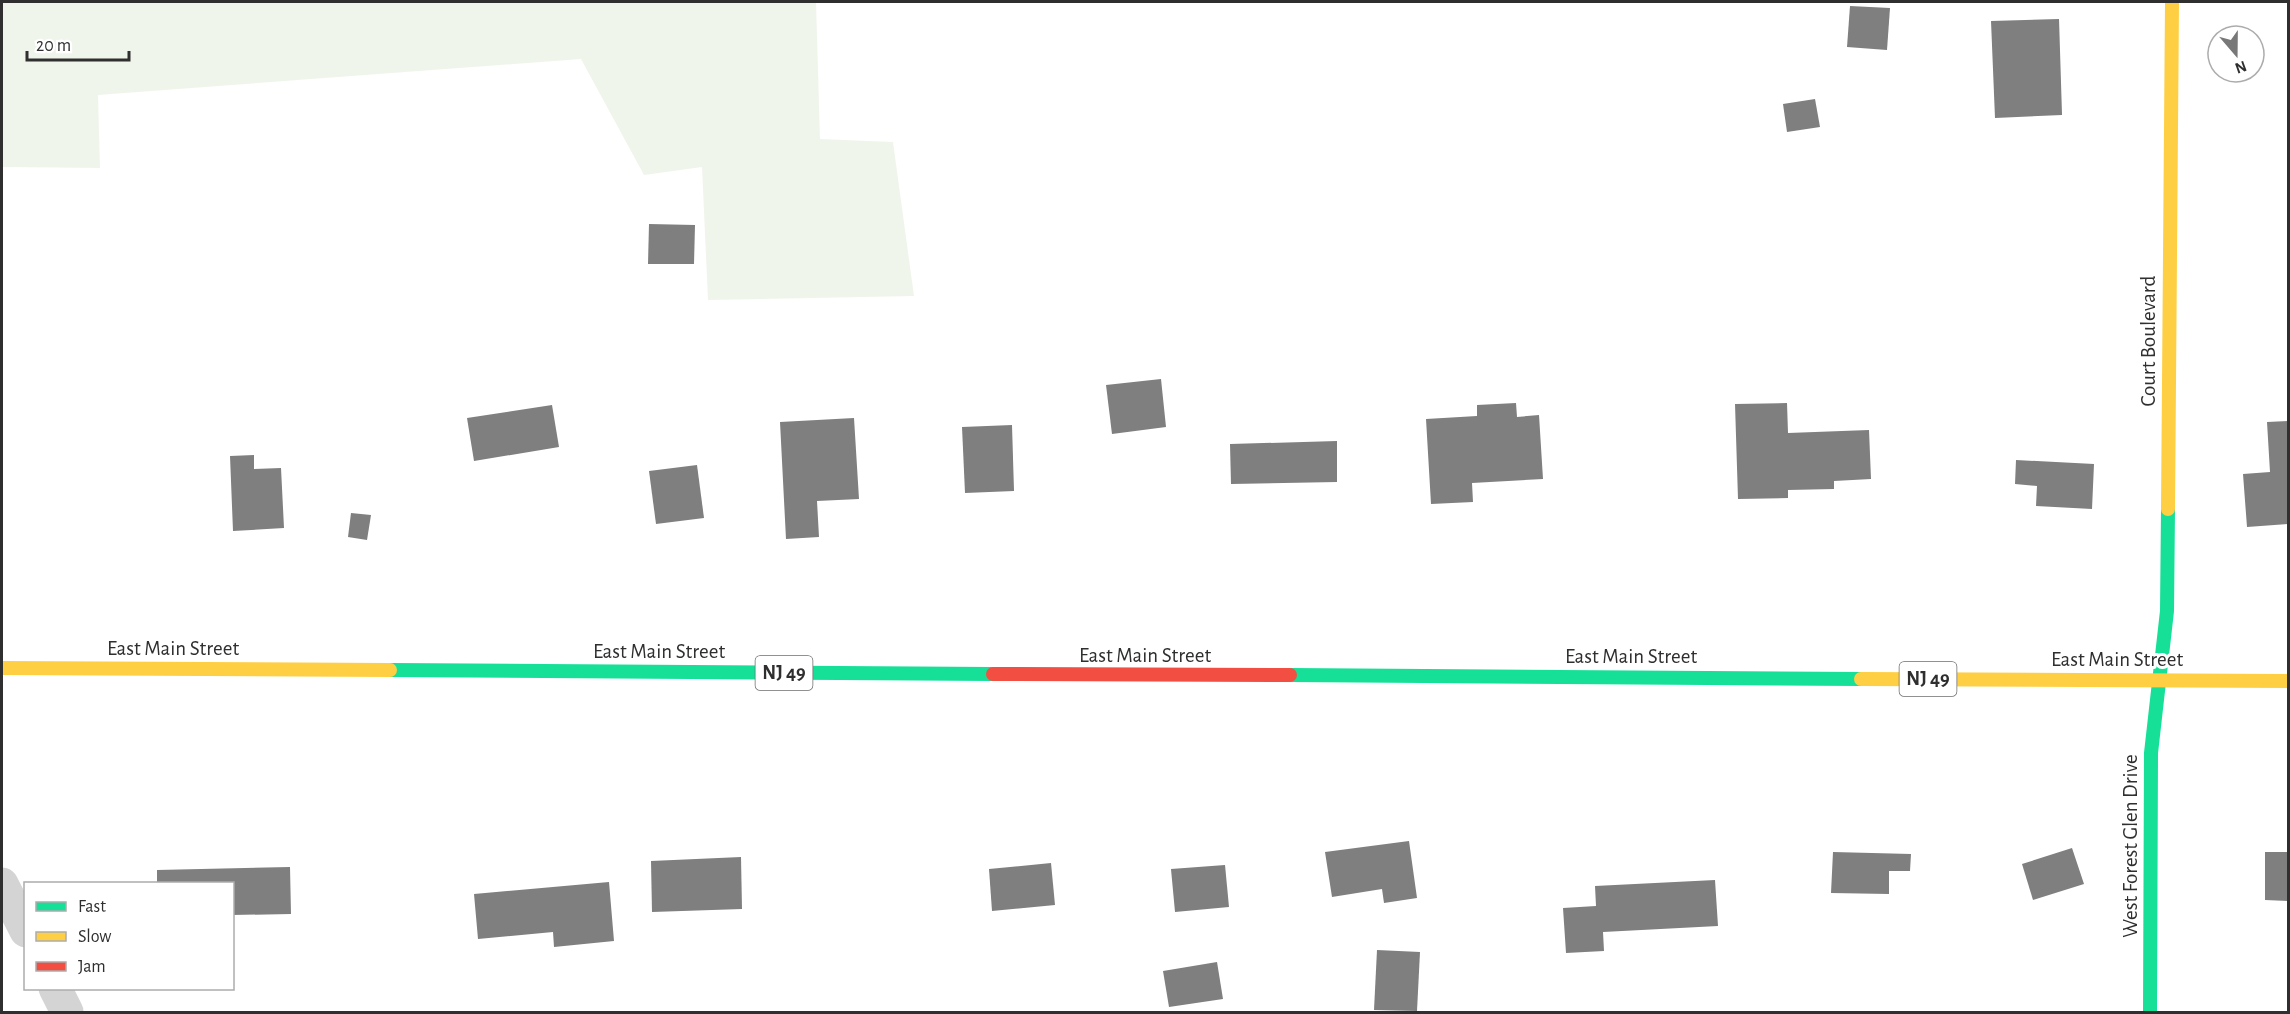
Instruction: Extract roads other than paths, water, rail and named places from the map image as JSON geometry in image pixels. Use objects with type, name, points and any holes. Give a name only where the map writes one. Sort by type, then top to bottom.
[{"type":"main road","name":"Court Boulevard","points":[[2158,680],[2167,611],[2172,2]]},
{"type":"main road","name":"East Main Street","points":[[2,668],[2289,681]]},
{"type":"main road","name":"West Forest Glen Drive","points":[[2150,1012],[2151,753],[2158,680]]},
{"type":"street","points":[[2,884],[24,927]]},
{"type":"street","points":[[56,990],[67,1012]]}]
